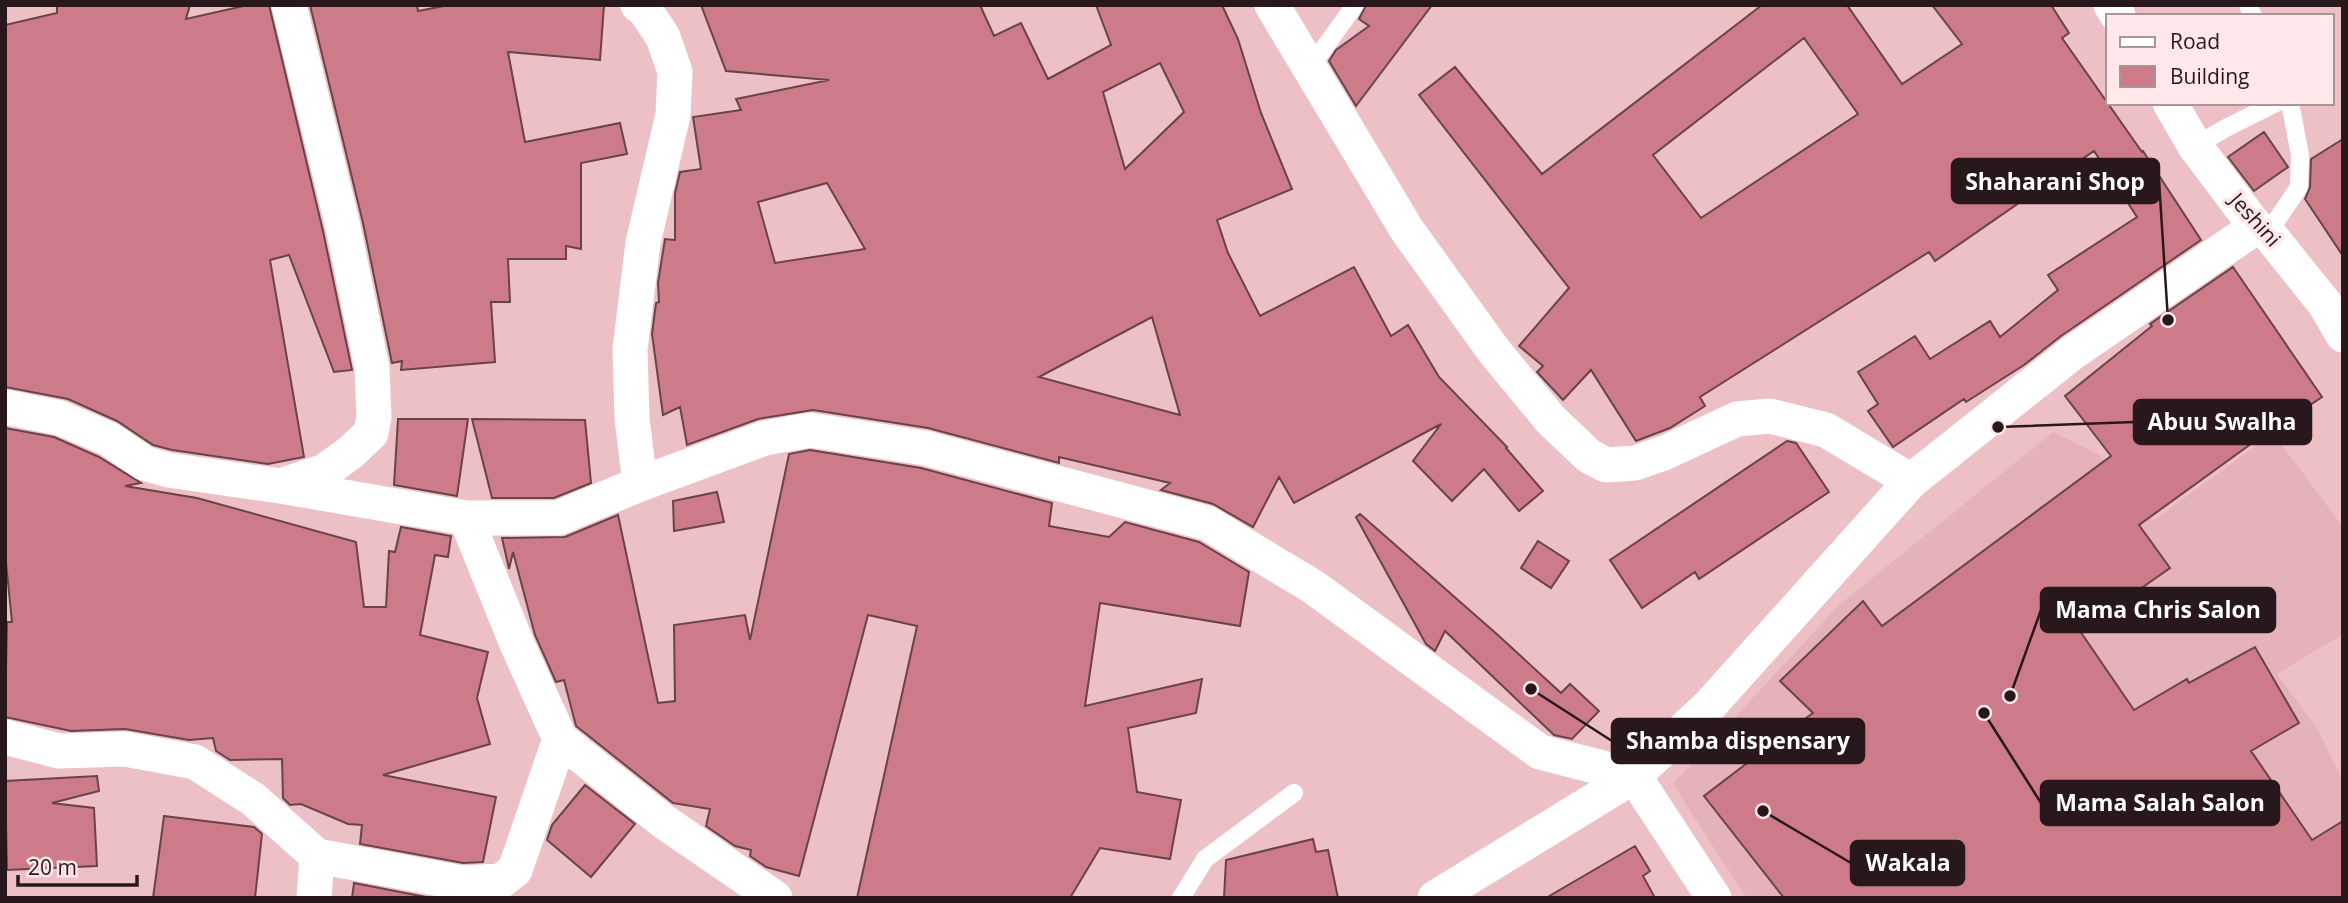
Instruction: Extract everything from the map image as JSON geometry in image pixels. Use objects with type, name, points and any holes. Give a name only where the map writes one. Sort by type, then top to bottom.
[{"type":"street","points":[[280,486],[325,471],[351,452],[371,433],[374,417],[372,368],[343,227],[289,5]]},
{"type":"street","points":[[638,5],[645,10],[663,37],[675,72],[673,115],[643,243],[630,349],[632,418],[639,484]]},
{"type":"street","points":[[1272,5],[1408,230],[1494,351],[1551,421],[1589,456],[1605,465],[1635,463],[1664,453],[1737,419],[1770,416],[1826,430],[1911,481]]},
{"type":"street","name":"Jeshini","points":[[2171,105],[2195,146],[2262,230],[2334,297],[2343,335]]},
{"type":"street","points":[[1435,898],[1634,776],[1710,705],[1911,481],[2071,352],[2262,230]]},
{"type":"street","points":[[5,407],[60,418],[109,439],[144,463],[168,470],[466,518],[558,519],[639,484],[765,438],[810,430],[925,448],[1207,523],[1312,586],[1540,752],[1634,776],[1714,898]]},
{"type":"street","points":[[466,518],[517,644],[560,739],[663,821],[775,898]]},
{"type":"street","points":[[5,737],[59,751],[125,749],[195,762],[253,799],[317,856],[462,883],[501,881],[515,870],[560,739]]},
{"type":"street","points":[[314,898],[317,856]]},
{"type":"lane","points":[[1309,69],[1355,5]]},
{"type":"lane","points":[[2195,146],[2272,105]]},
{"type":"lane","points":[[2262,230],[2299,187],[2300,155],[2290,105]]},
{"type":"lane","points":[[1181,898],[1205,859],[1294,793]]},
{"type":"shaded area","points":[[2053,432],[2098,454],[2153,521],[2273,433],[2343,527],[2343,634],[2277,674],[2317,728],[2343,781],[2343,898],[1746,898],[1673,784],[1839,605]]},
{"type":"building","points":[[57,5],[190,5],[186,19],[248,5],[269,5],[323,231],[352,370],[334,372],[289,255],[270,260],[304,457],[268,464],[172,450],[153,445],[117,421],[68,399],[5,387],[5,25],[57,13]]},
{"type":"building","points":[[310,5],[417,5],[418,11],[449,5],[604,5],[600,60],[508,52],[525,142],[620,123],[627,154],[581,163],[581,249],[566,246],[566,259],[508,259],[510,302],[491,302],[495,362],[401,370],[402,361],[392,363],[363,223]]},
{"type":"building","points":[[701,5],[980,5],[994,36],[1021,23],[1048,79],[1111,45],[1096,5],[1222,5],[1238,39],[1261,113],[1292,189],[1217,220],[1228,253],[1260,316],[1354,267],[1391,336],[1408,325],[1439,377],[1507,447],[1543,491],[1519,511],[1484,469],[1452,501],[1413,461],[1441,424],[1294,503],[1279,477],[1253,527],[1213,504],[1161,490],[1170,483],[1059,457],[1059,463],[928,428],[813,410],[758,419],[687,445],[680,407],[663,415],[652,334],[656,303],[659,302],[658,283],[665,239],[675,240],[675,193],[680,172],[701,169],[693,117],[741,110],[736,99],[829,80],[726,71]],"holes":[[[1160,63],[1184,112],[1125,169],[1103,92]],[[827,183],[865,249],[775,263],[758,202]],[[1152,317],[1180,415],[1039,377]]]},
{"type":"building","points":[[1366,5],[1432,5],[1356,106],[1329,61],[1336,50],[1369,26],[1359,19]]},
{"type":"building","points":[[1762,5],[1847,5],[1902,84],[1962,44],[1932,5],[2051,5],[2069,33],[2062,38],[2106,101],[2106,105],[2109,105],[2143,151],[2201,240],[2061,336],[2024,365],[1966,402],[1964,399],[1893,447],[1868,411],[1878,404],[1858,372],[1915,336],[1930,359],[1990,321],[2000,337],[2058,290],[2048,275],[2137,217],[2094,151],[1935,261],[1929,252],[1700,397],[1705,406],[1670,428],[1636,441],[1591,370],[1563,400],[1537,372],[1543,366],[1519,346],[1569,288],[1419,95],[1455,67],[1542,174]],"holes":[[[1804,38],[1858,114],[1701,218],[1653,155]]]},
{"type":"building","points":[[2264,132],[2288,167],[2254,191],[2228,157]]},
{"type":"building","points":[[2343,139],[2343,256],[2305,199],[2310,187],[2311,159]]},
{"type":"building","points":[[2233,267],[2322,397],[2285,422],[2284,420],[2139,525],[2170,568],[2080,631],[2134,710],[2187,679],[2189,683],[2255,647],[2299,723],[2251,751],[2312,840],[2343,821],[2343,898],[1784,898],[1704,796],[1759,754],[1757,753],[1813,713],[1780,681],[1863,601],[1882,626],[2111,456],[2065,396],[2152,326],[2150,324]]},
{"type":"building","points":[[398,419],[468,419],[457,496],[394,485]]},
{"type":"building","points":[[472,419],[585,420],[591,483],[554,498],[492,498]]},
{"type":"building","points":[[5,428],[54,437],[99,457],[141,483],[125,486],[197,498],[356,542],[364,607],[386,607],[389,551],[395,552],[401,527],[451,536],[448,557],[435,555],[420,635],[488,652],[477,698],[490,744],[383,775],[496,797],[483,862],[463,863],[360,844],[362,825],[348,824],[301,804],[290,805],[283,798],[282,759],[230,760],[216,751],[213,738],[189,740],[125,729],[71,731],[5,717],[7,622],[12,622],[5,553]]},
{"type":"building","points":[[1787,441],[1796,443],[1829,492],[1699,579],[1695,572],[1642,608],[1610,560]]},
{"type":"building","points":[[810,450],[921,468],[1052,503],[1049,526],[1109,537],[1125,522],[1199,542],[1249,572],[1240,626],[1100,603],[1085,706],[1202,679],[1196,713],[1128,728],[1137,792],[1181,800],[1170,859],[1100,848],[1070,898],[857,898],[917,626],[868,615],[799,876],[766,867],[750,856],[751,850],[735,846],[706,826],[710,809],[673,803],[576,726],[564,680],[556,682],[535,635],[513,552],[509,569],[502,538],[565,537],[618,515],[658,703],[675,701],[674,625],[745,615],[750,640],[789,454]]},
{"type":"building","points":[[717,492],[724,522],[674,531],[673,501]]},
{"type":"building","points":[[1360,514],[1561,693],[1570,684],[1599,711],[1572,739],[1554,735],[1445,631],[1435,651],[1426,644],[1356,517]]},
{"type":"building","points":[[1538,541],[1569,561],[1551,588],[1521,568]]},
{"type":"building","points":[[97,776],[99,791],[52,803],[94,808],[97,866],[7,870],[5,781]]},
{"type":"building","points":[[585,785],[635,824],[591,877],[547,840],[552,825]]},
{"type":"building","points":[[164,816],[254,827],[262,834],[255,898],[153,898]]},
{"type":"building","points":[[1313,839],[1316,852],[1328,850],[1338,898],[1224,898],[1226,860]]},
{"type":"building","points":[[1635,846],[1650,871],[1643,876],[1655,898],[1546,898]]},
{"type":"building","points":[[354,883],[431,898],[352,898]]},
{"type":"place","name":"Shaharani Shop","points":[[2168,320]]},
{"type":"place","name":"Abuu Swalha","points":[[1998,427]]},
{"type":"place","name":"Shamba dispensary","points":[[1531,689]]},
{"type":"place","name":"Mama Chris Salon","points":[[2010,696]]},
{"type":"place","name":"Mama Salah Salon","points":[[1984,713]]},
{"type":"place","name":"Wakala","points":[[1763,811]]}]
